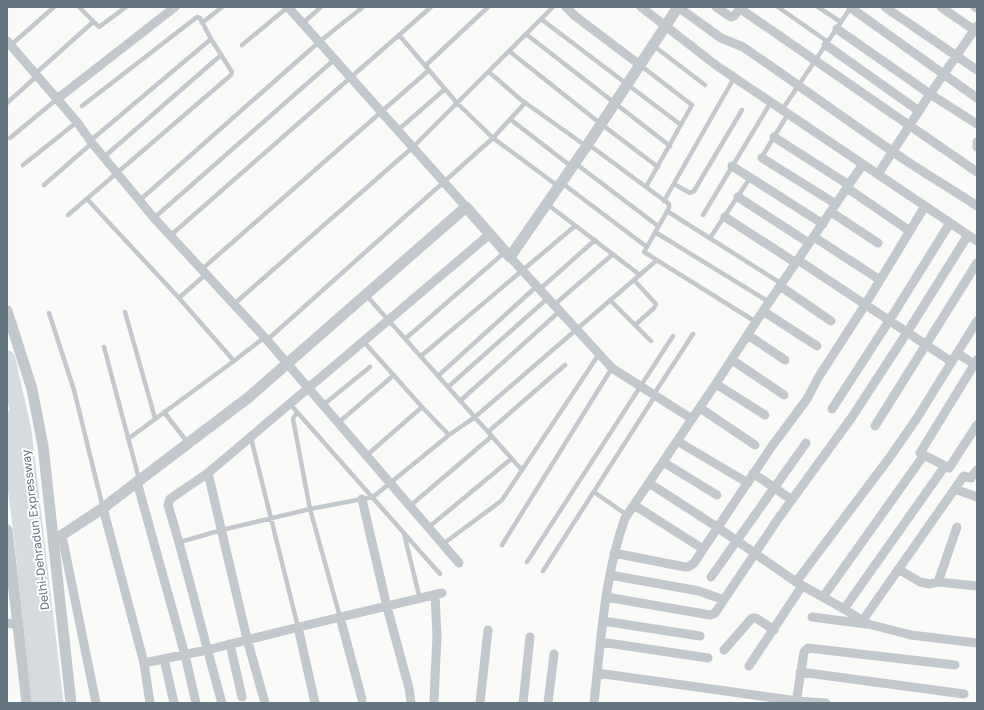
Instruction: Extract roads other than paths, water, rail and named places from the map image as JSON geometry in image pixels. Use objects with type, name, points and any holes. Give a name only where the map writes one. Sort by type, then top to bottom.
[{"type":"highway","name":"Delhi-Dehradun Expressway","points":[[7,359],[23,431],[55,703]]},
{"type":"highway","name":"Delhi-Dehradun Expressway","points":[[7,419],[22,532],[40,703]]},
{"type":"street","points":[[57,99],[175,7]]},
{"type":"street","points":[[288,7],[490,234],[612,368],[692,419]]},
{"type":"street","points":[[566,7],[575,16],[640,65]]},
{"type":"street","points":[[641,7],[734,78],[977,241]]},
{"type":"street","points":[[508,254],[574,165],[678,7],[721,38],[743,47],[892,152],[977,206]]},
{"type":"street","points":[[716,7],[731,17],[738,11],[742,10],[977,172]]},
{"type":"street","points":[[886,7],[977,70]]},
{"type":"street","points":[[878,174],[943,74],[976,29],[941,7]]},
{"type":"street","points":[[851,8],[977,98]]},
{"type":"street","points":[[839,26],[930,94],[977,124]]},
{"type":"street","points":[[827,44],[919,111]]},
{"type":"street","points":[[9,46],[77,122],[91,142],[154,218],[266,338],[460,563]]},
{"type":"street","points":[[774,137],[910,231]]},
{"type":"street","points":[[977,142],[977,147]]},
{"type":"street","points":[[762,158],[836,204]]},
{"type":"street","points":[[594,703],[606,597],[616,543],[627,515],[863,164]]},
{"type":"street","points":[[732,166],[823,224]]},
{"type":"street","points":[[738,197],[880,280]]},
{"type":"street","points":[[614,552],[688,567],[694,563],[748,483],[753,473],[807,399],[818,378],[865,305],[925,206]]},
{"type":"street","points":[[58,539],[103,508],[249,397],[466,207]]},
{"type":"street","points":[[831,212],[878,243]]},
{"type":"street","points":[[725,217],[865,305],[952,362]]},
{"type":"street","points":[[832,409],[950,223]]},
{"type":"street","points":[[222,703],[180,542],[168,502],[172,496],[208,473],[251,438],[490,234]]},
{"type":"street","points":[[606,597],[710,615],[715,613],[792,500],[852,417],[907,333],[968,235]]},
{"type":"street","points":[[875,426],[977,263]]},
{"type":"street","points":[[781,285],[832,321]]},
{"type":"street","points":[[7,311],[32,389],[58,539],[96,703]]},
{"type":"street","points":[[763,311],[817,346]]},
{"type":"street","points":[[749,666],[774,630],[799,584],[917,418],[977,321]]},
{"type":"street","points":[[748,335],[785,360]]},
{"type":"street","points":[[958,353],[976,362],[920,453],[949,467],[977,425]]},
{"type":"street","points":[[732,360],[784,395]]},
{"type":"street","points":[[716,384],[765,415]]},
{"type":"street","points":[[700,408],[755,445]]},
{"type":"street","points":[[677,441],[748,483]]},
{"type":"street","points":[[711,577],[806,443]]},
{"type":"street","points":[[823,597],[924,455]]},
{"type":"street","points":[[663,462],[717,495]]},
{"type":"street","points":[[844,609],[945,466]]},
{"type":"street","points":[[865,622],[898,569],[954,489],[964,477],[971,478],[977,470]]},
{"type":"street","points":[[208,473],[247,639],[265,703]]},
{"type":"street","points":[[753,473],[792,500]]},
{"type":"street","points":[[138,481],[196,703]]},
{"type":"street","points":[[649,483],[717,527],[799,584],[865,622]]},
{"type":"street","points":[[954,489],[977,497]]},
{"type":"street","points":[[362,499],[387,606],[409,688],[411,703]]},
{"type":"street","points":[[634,505],[703,549]]},
{"type":"street","points":[[103,508],[144,664],[150,703]]},
{"type":"street","points":[[938,582],[956,527]]},
{"type":"street","points":[[7,533],[12,624],[27,703]]},
{"type":"street","points":[[58,539],[72,703]]},
{"type":"street","points":[[898,569],[920,582],[930,584],[938,582],[977,585]]},
{"type":"street","points":[[610,575],[699,591],[724,600]]},
{"type":"street","points":[[144,664],[439,594],[434,700]]},
{"type":"street","points":[[340,617],[362,699]]},
{"type":"street","points":[[812,617],[865,622],[911,635],[977,643]]},
{"type":"street","points":[[724,650],[752,618],[756,618],[774,630]]},
{"type":"street","points":[[603,621],[700,636]]},
{"type":"street","points":[[298,627],[315,703]]},
{"type":"street","points":[[480,703],[488,630]]},
{"type":"street","points":[[523,703],[530,637]]},
{"type":"street","points":[[601,642],[708,658]]},
{"type":"street","points":[[230,644],[242,697]]},
{"type":"street","points":[[796,702],[804,652],[808,648],[956,665]]},
{"type":"street","points":[[548,703],[554,654]]},
{"type":"street","points":[[164,659],[174,703]]},
{"type":"street","points":[[800,672],[964,694]]},
{"type":"street","points":[[597,673],[796,702],[826,703]]},
{"type":"lane","points":[[9,46],[54,7]]},
{"type":"lane","points":[[79,7],[98,27],[126,7]]},
{"type":"lane","points":[[202,22],[222,7]]},
{"type":"lane","points":[[242,45],[288,7]]},
{"type":"lane","points":[[303,23],[321,7]]},
{"type":"lane","points":[[140,200],[319,42],[362,7]]},
{"type":"lane","points":[[171,235],[430,7]]},
{"type":"lane","points":[[425,66],[488,7]]},
{"type":"lane","points":[[234,304],[413,147],[552,7]]},
{"type":"lane","points":[[778,7],[827,44]]},
{"type":"lane","points":[[818,7],[839,26]]},
{"type":"lane","points":[[762,158],[774,137],[799,85],[851,8]]},
{"type":"lane","points":[[68,215],[231,75],[231,70],[211,39],[200,18],[196,17],[82,106]]},
{"type":"lane","points":[[541,18],[681,125]]},
{"type":"lane","points":[[7,103],[93,22]]},
{"type":"lane","points":[[526,34],[614,104],[670,146]]},
{"type":"lane","points":[[399,35],[457,103],[493,138],[647,247]]},
{"type":"lane","points":[[44,185],[91,142],[211,39]]},
{"type":"lane","points":[[653,46],[705,85]]},
{"type":"lane","points":[[508,51],[658,167]]},
{"type":"lane","points":[[104,157],[221,55]]},
{"type":"lane","points":[[154,218],[335,59]]},
{"type":"lane","points":[[640,65],[691,104],[692,107],[646,187]]},
{"type":"lane","points":[[179,298],[204,271],[429,70]]},
{"type":"lane","points":[[488,72],[525,103],[587,145],[669,204],[667,211],[644,252],[756,322]]},
{"type":"lane","points":[[664,201],[734,78]]},
{"type":"lane","points":[[398,130],[445,89]]},
{"type":"lane","points":[[10,138],[57,99]]},
{"type":"lane","points":[[703,215],[771,102]]},
{"type":"lane","points":[[128,439],[266,338],[493,138],[525,103]]},
{"type":"lane","points":[[674,184],[690,192],[694,191],[742,110]]},
{"type":"lane","points":[[510,119],[658,226]]},
{"type":"lane","points":[[23,165],[77,122]]},
{"type":"lane","points":[[710,238],[750,178]]},
{"type":"lane","points":[[87,199],[234,360]]},
{"type":"lane","points":[[546,204],[640,275]]},
{"type":"lane","points":[[667,211],[781,285]]},
{"type":"lane","points":[[420,356],[575,226]]},
{"type":"lane","points":[[655,232],[769,302]]},
{"type":"lane","points":[[438,376],[595,240]]},
{"type":"lane","points":[[405,339],[508,254]]},
{"type":"lane","points":[[448,387],[554,305],[613,254]]},
{"type":"lane","points":[[180,542],[271,518],[373,497],[449,434],[475,417],[657,260]]},
{"type":"lane","points":[[634,280],[656,304],[654,308],[635,325]]},
{"type":"lane","points":[[366,295],[521,469]]},
{"type":"lane","points":[[610,300],[651,341]]},
{"type":"lane","points":[[460,401],[554,305]]},
{"type":"lane","points":[[125,312],[156,418]]},
{"type":"lane","points":[[49,313],[74,390],[103,508]]},
{"type":"lane","points":[[543,570],[594,492],[693,334]]},
{"type":"lane","points":[[527,562],[672,336]]},
{"type":"lane","points":[[364,342],[422,407],[449,434]]},
{"type":"lane","points":[[104,347],[138,481]]},
{"type":"lane","points":[[443,544],[498,503],[599,354]]},
{"type":"lane","points":[[410,506],[565,365]]},
{"type":"lane","points":[[323,405],[370,367]]},
{"type":"lane","points":[[502,544],[612,368]]},
{"type":"lane","points":[[338,423],[394,375]]},
{"type":"lane","points":[[290,404],[440,574]]},
{"type":"lane","points":[[367,456],[422,407]]},
{"type":"lane","points":[[164,412],[188,443]]},
{"type":"lane","points":[[297,412],[293,416],[293,419],[310,509],[340,617]]},
{"type":"lane","points":[[251,438],[298,627]]},
{"type":"lane","points":[[429,527],[511,458]]},
{"type":"lane","points":[[594,492],[627,515]]},
{"type":"lane","points":[[403,532],[420,599]]}]
